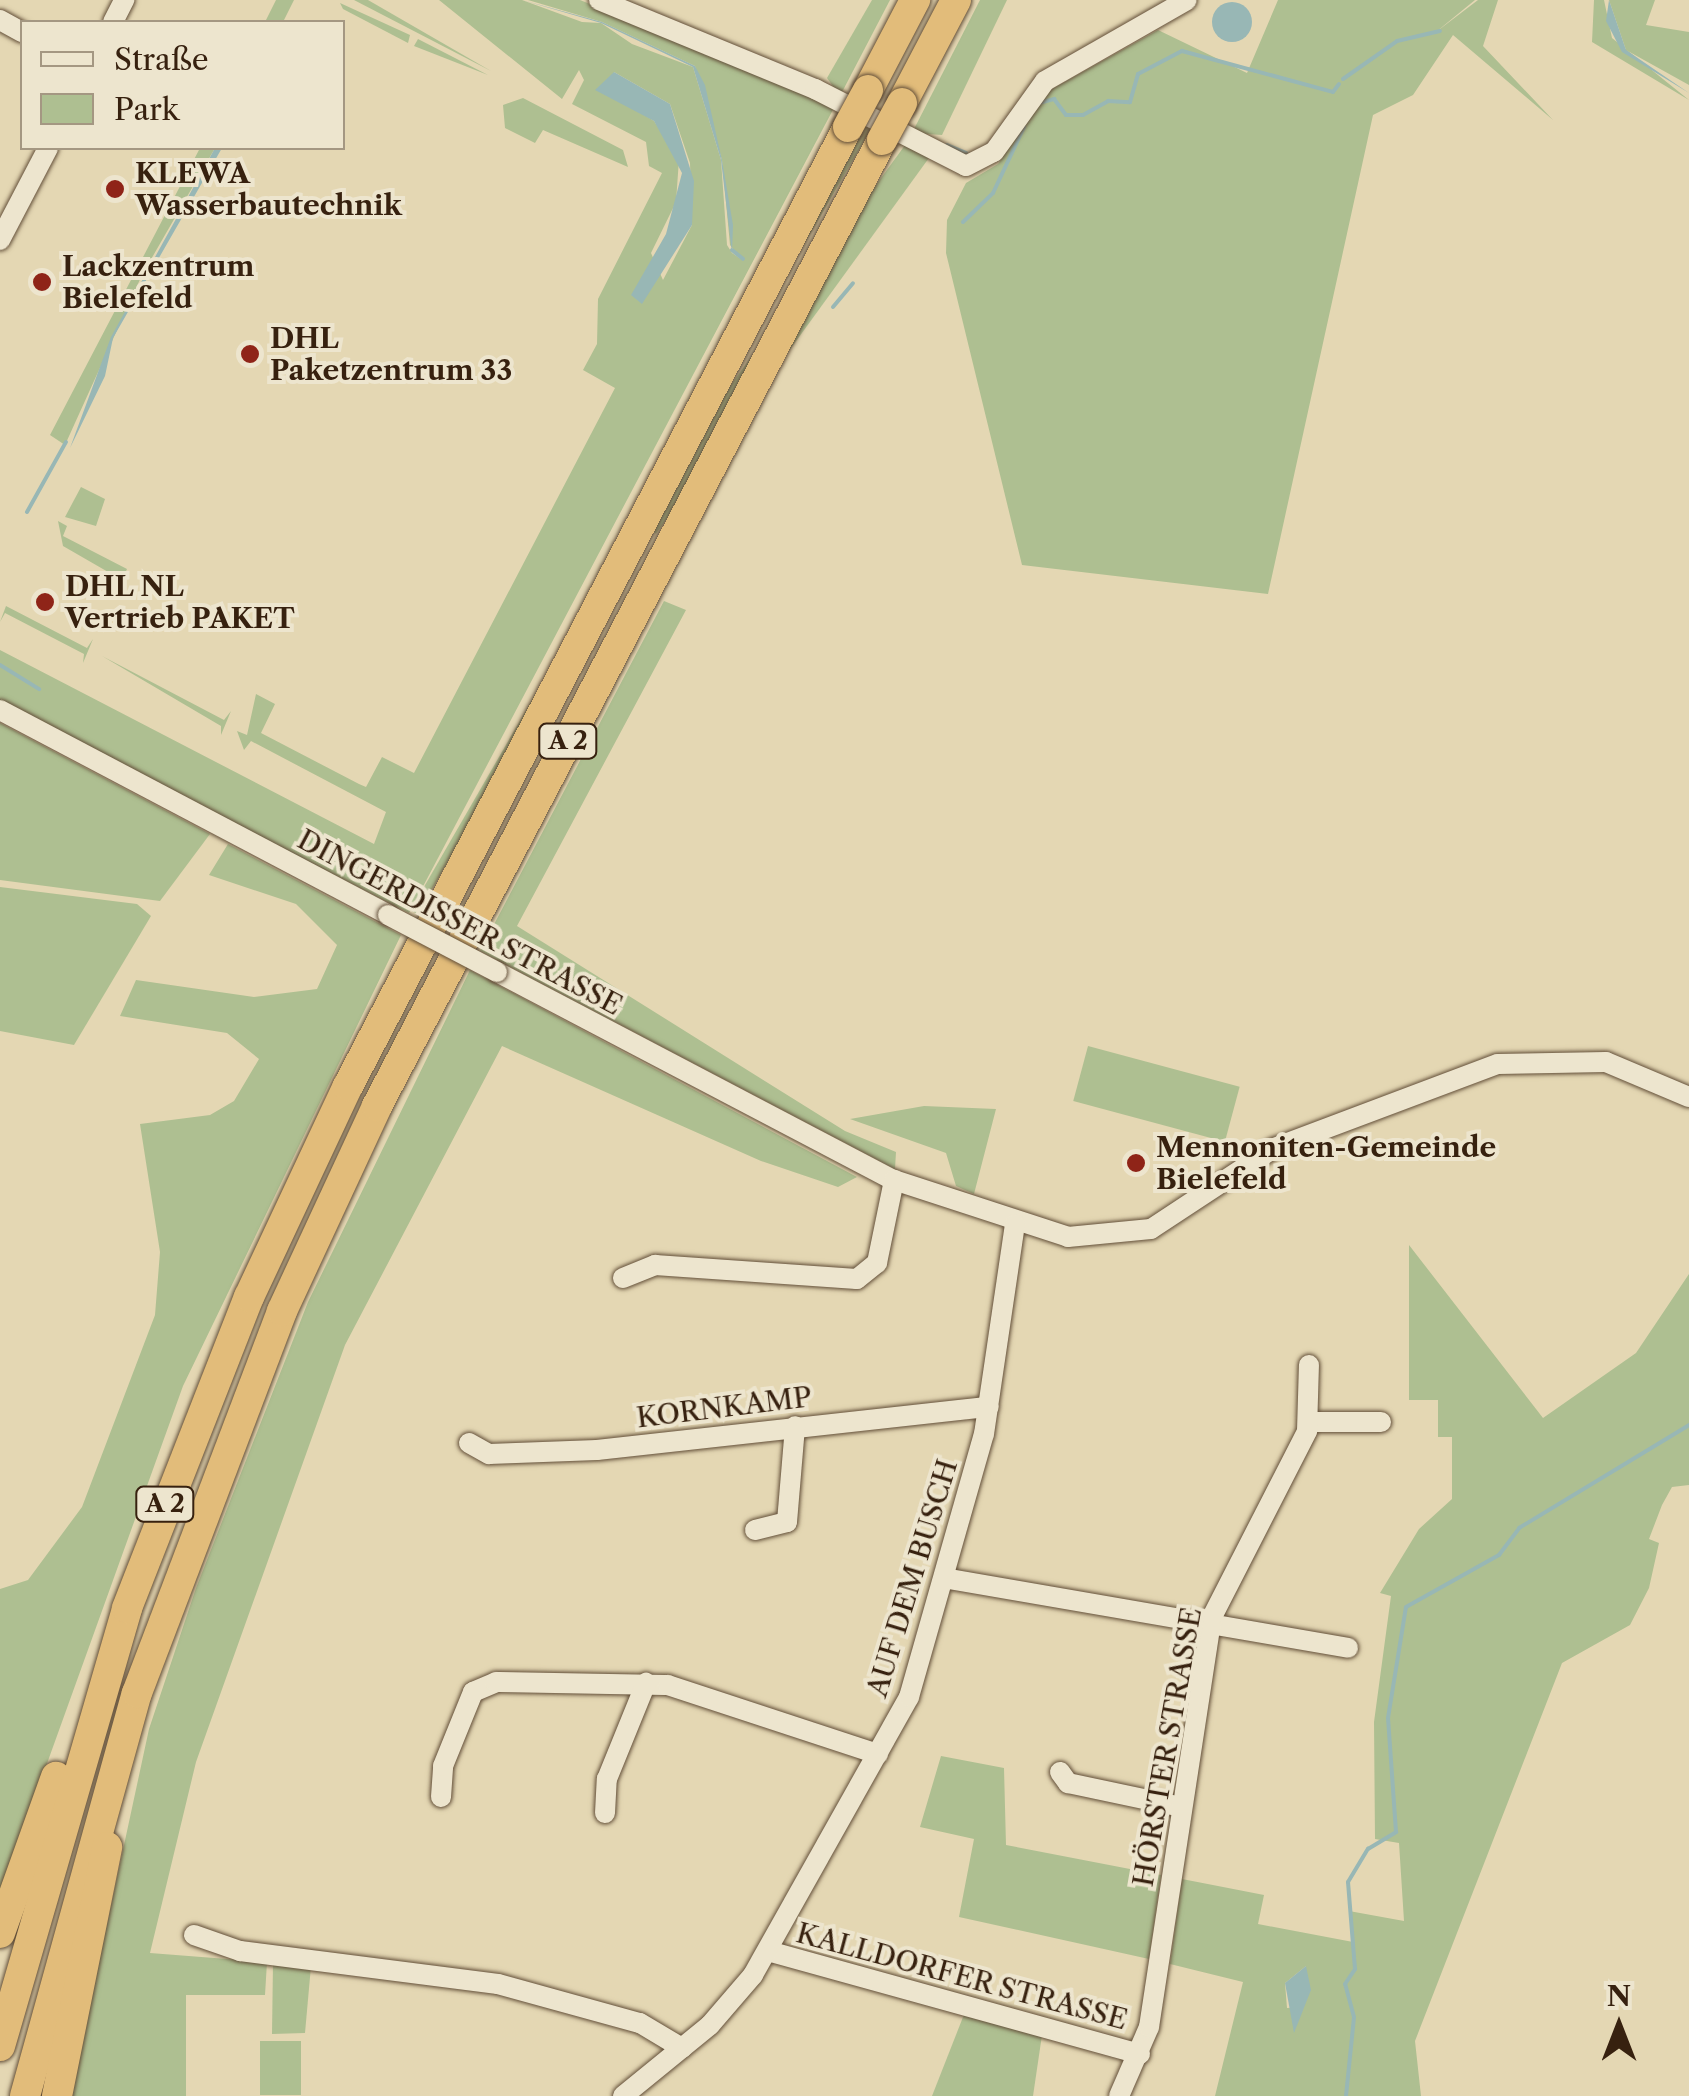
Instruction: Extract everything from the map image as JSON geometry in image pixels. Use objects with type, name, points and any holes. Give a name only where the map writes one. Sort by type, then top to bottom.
[{"type":"highway","name":"A 2","points":[[0,2046],[92,1716],[190,1440],[331,1119],[915,0]]},
{"type":"highway","name":"A 2","points":[[27,2089],[113,1774],[185,1554],[326,1213],[956,0]]},
{"type":"highway","points":[[0,1933],[70,1738],[92,1716]]},
{"type":"highway","points":[[58,2094],[104,1880],[113,1774]]},
{"type":"street","points":[[599,0],[815,89],[966,166],[994,152],[1045,81],[1186,0]]},
{"type":"street","points":[[0,240],[47,150]]},
{"type":"street","name":"DINGERDISSER STRASSE","points":[[0,710],[894,1180],[1015,1224],[1084,1238],[1140,1233],[1274,1148],[1498,1064],[1606,1062],[1689,1096]]},
{"type":"street","points":[[624,1278],[666,1265],[857,1279],[877,1262],[894,1180]]},
{"type":"street","name":"AUF DEM BUSCH","points":[[622,2096],[682,2048],[768,1951],[908,1697],[989,1407],[1015,1224]]},
{"type":"street","name":"HÖRSTER STRASSE","points":[[1119,2096],[1140,2054],[1210,1628],[1310,1422],[1309,1366]]},
{"type":"street","name":"KORNKAMP","points":[[469,1444],[489,1454],[597,1450],[989,1407]]},
{"type":"street","points":[[1310,1422],[1382,1422]]},
{"type":"street","points":[[755,1530],[787,1522],[795,1426]]},
{"type":"street","points":[[944,1578],[1210,1628],[1348,1648]]},
{"type":"street","points":[[441,1797],[443,1766],[478,1686],[646,1683],[878,1754]]},
{"type":"street","points":[[605,1813],[608,1778],[646,1683]]},
{"type":"street","points":[[1060,1772],[1068,1782],[1182,1807]]},
{"type":"street","points":[[194,1934],[240,1951],[498,1984],[640,2023],[682,2048]]},
{"type":"street","name":"KALLDORFER STRASSE","points":[[768,1951],[1140,2054]]},
{"type":"green space","points":[[276,0],[294,0],[284,20],[266,20]]},
{"type":"green space","points":[[354,0],[368,0],[491,71]]},
{"type":"green space","points":[[439,0],[522,0],[582,22],[601,23],[632,44],[693,67],[721,160],[727,245],[741,259],[730,245],[722,160],[695,66],[602,22],[528,0],[580,0],[836,104],[409,913],[0,703],[0,650],[374,844],[386,812],[251,741],[244,750],[237,731],[247,735],[256,694],[275,704],[261,733],[359,784],[366,787],[382,757],[414,773],[615,388],[583,370],[597,344],[598,299],[662,173],[649,166],[646,142],[572,104],[584,80],[579,70],[562,99]],"holes":[[[614,72],[670,104],[690,163],[692,225],[663,280],[651,253],[676,202],[679,159],[654,121],[612,95]]]},
{"type":"green space","points":[[872,0],[890,0],[840,96],[827,78]]},
{"type":"green space","points":[[980,0],[1007,0],[942,135],[912,133]]},
{"type":"green space","points":[[1278,0],[1475,0],[1436,32],[1478,0],[1498,0],[1483,46],[1553,120],[1453,35],[1413,95],[1373,115],[1268,594],[1022,565],[946,253],[947,220],[966,183],[998,164],[1045,93],[1158,30],[1247,73]]},
{"type":"green space","points":[[1594,0],[1604,0],[1612,38],[1689,100],[1592,42]]},
{"type":"green space","points":[[1609,0],[1655,0],[1646,25],[1689,32],[1689,85],[1626,50]]},
{"type":"green space","points":[[340,3],[410,35],[408,43],[343,9]]},
{"type":"green space","points":[[418,39],[488,75],[414,46]]},
{"type":"green space","points":[[523,98],[623,150],[628,167],[543,130],[535,143],[505,128],[503,105]]},
{"type":"green space","points":[[865,123],[872,127],[417,914],[411,910]]},
{"type":"green space","points":[[908,141],[930,157],[656,534],[634,518]]},
{"type":"green space","points":[[199,150],[214,150],[142,275],[65,445],[50,435]]},
{"type":"green space","points":[[81,487],[105,499],[96,526],[65,517]]},
{"type":"green space","points":[[58,521],[67,526],[63,536],[127,569],[122,580],[63,546]]},
{"type":"green space","points":[[664,601],[686,610],[517,926],[845,1131],[896,1152],[895,1169],[480,951]]},
{"type":"green space","points":[[6,606],[87,648],[93,639],[83,663],[84,654],[5,613],[0,622]]},
{"type":"green space","points":[[102,656],[224,720],[231,711],[221,735],[221,726]]},
{"type":"green space","points":[[0,723],[210,834],[160,901],[0,880]]},
{"type":"green space","points":[[228,844],[401,935],[183,1386],[0,1894],[0,1589],[28,1580],[82,1507],[155,1315],[160,1252],[140,1124],[210,1115],[234,1101],[259,1059],[227,1033],[120,1016],[136,980],[254,997],[317,989],[337,945],[296,904],[209,875]]},
{"type":"green space","points":[[0,887],[137,904],[151,916],[74,1045],[0,1031]]},
{"type":"green space","points":[[470,970],[857,1177],[838,1187],[761,1161],[502,1046],[345,1345],[196,1762],[150,1953],[267,1962],[265,1995],[186,1995],[186,2096],[70,2096],[149,1729],[196,1588],[308,1302]]},
{"type":"green space","points":[[1088,1046],[1240,1087],[1225,1142],[1073,1101]]},
{"type":"green space","points":[[924,1106],[996,1109],[974,1194],[956,1186],[946,1153],[850,1119]]},
{"type":"green space","points":[[1409,1245],[1543,1418],[1636,1353],[1689,1274],[1689,1485],[1672,1487],[1662,1505],[1649,1539],[1659,1543],[1649,1588],[1630,1625],[1562,1663],[1415,2041],[1421,2096],[1215,2096],[1243,1982],[1170,1964],[1182,1879],[1264,1895],[1258,1924],[1353,1942],[1349,1911],[1404,1921],[1399,1843],[1375,1839],[1374,1722],[1391,1596],[1380,1593],[1419,1529],[1452,1499],[1452,1437],[1438,1437],[1438,1400],[1409,1400]],"holes":[[[1306,1966],[1302,2007],[1287,2008],[1285,1983]]]},
{"type":"green space","points":[[941,1756],[1004,1768],[1006,1845],[1161,1875],[1149,1959],[959,1917],[974,1839],[920,1827]]},
{"type":"green space","points":[[273,1963],[311,1966],[305,2033],[272,2034]]},
{"type":"green space","points":[[965,2012],[1042,2035],[1033,2096],[932,2096]]},
{"type":"green space","points":[[260,2041],[301,2041],[301,2095],[260,2095]]},
{"type":"water","points":[[522,0],[602,22],[695,66],[705,85],[722,160],[733,225],[732,253],[721,160],[693,67],[601,23]]},
{"type":"water","points":[[1609,0],[1626,50],[1689,93],[1622,52],[1606,21]]},
{"type":"water","points":[[1232,2],[1246,8],[1252,22],[1246,36],[1232,42],[1218,36],[1212,22],[1218,8]]},
{"type":"water","points":[[614,72],[670,104],[694,181],[692,225],[642,304],[631,295],[666,234],[682,173],[654,121],[595,90]]},
{"type":"water","points":[[214,150],[221,150],[113,338],[105,376],[70,448],[111,337]]},
{"type":"water","points":[[1306,1966],[1311,1990],[1294,2033],[1285,1983]]},
{"type":"waterway","points":[[1343,79],[1397,41],[1440,31]]},
{"type":"waterway","points":[[1039,103],[1054,99],[1066,115],[1083,115],[1108,101],[1130,102],[1138,74],[1182,51],[1333,92],[1339,84]]},
{"type":"waterway","points":[[963,222],[993,193],[1024,127]]},
{"type":"waterway","points":[[947,145],[966,153]]},
{"type":"waterway","points":[[732,250],[743,259]]},
{"type":"waterway","points":[[833,307],[853,283]]},
{"type":"waterway","points":[[27,512],[66,442]]},
{"type":"waterway","points":[[0,665],[39,689]]},
{"type":"waterway","points":[[1346,2096],[1354,2017],[1345,1984],[1355,1969],[1348,1882],[1368,1849],[1396,1832],[1388,1718],[1406,1607],[1499,1555],[1519,1528],[1689,1425]]},
{"type":"place","name":"KLEWA Wasserbautechnik","points":[[115,189]]},
{"type":"place","name":"Lackzentrum Bielefeld","points":[[42,282]]},
{"type":"place","name":"DHL Paketzentrum 33","points":[[250,354]]},
{"type":"place","name":"DHL NL Vertrieb PAKET","points":[[45,602]]},
{"type":"place","name":"Mennoniten-Gemeinde Bielefeld","points":[[1136,1163]]}]
